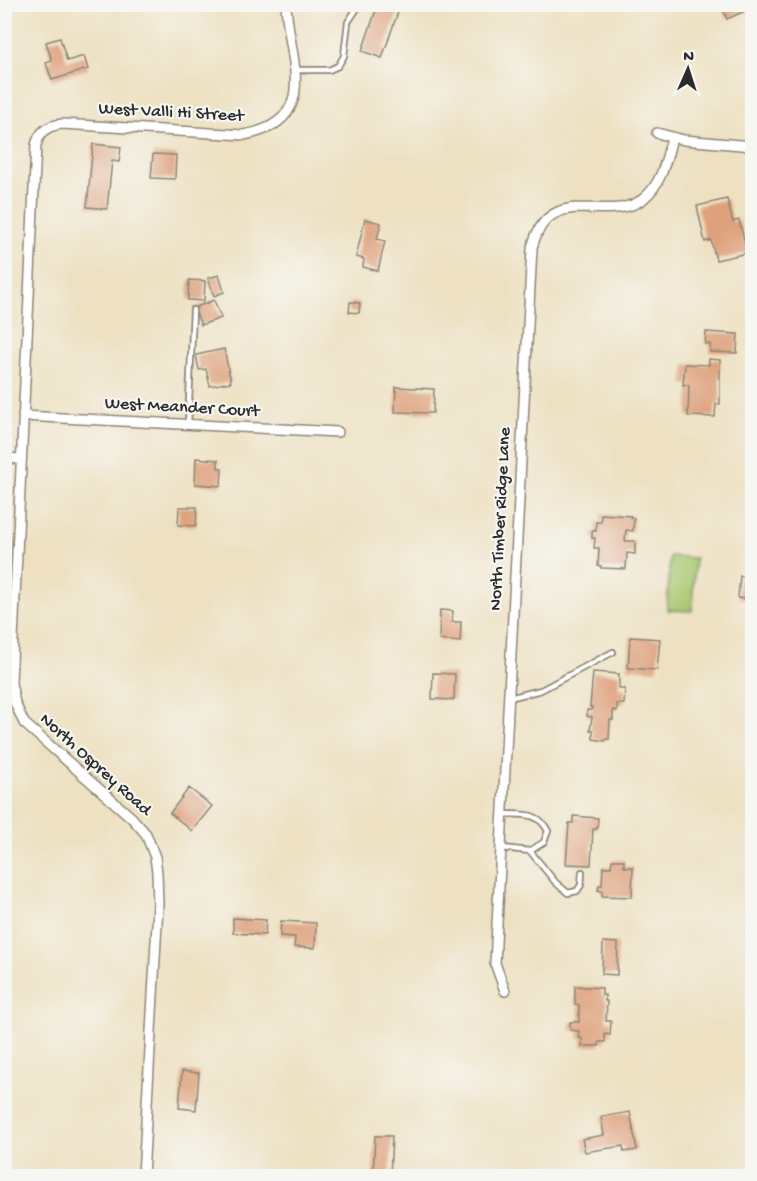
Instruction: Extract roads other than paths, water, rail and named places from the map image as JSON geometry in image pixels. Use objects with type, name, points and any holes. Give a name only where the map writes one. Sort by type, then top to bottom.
[{"type":"street","points":[[286,4],[296,70]]},
{"type":"street","name":"West Valli Hi Street","points":[[45,129],[62,124],[244,135],[262,132],[277,124],[288,111],[294,98],[296,70]]},
{"type":"street","name":"North Osprey Road","points":[[45,129],[39,135],[36,145],[11,683],[15,703],[24,723],[132,818],[146,834],[155,856],[158,905],[143,1176]]},
{"type":"street","points":[[657,133],[672,138],[707,143],[753,146]]},
{"type":"street","name":"North Timber Ridge Lane","points":[[505,991],[495,963],[532,248],[541,225],[550,216],[565,210],[626,206],[642,200],[662,173],[672,138]]},
{"type":"street","name":"West Meander Court","points":[[23,416],[338,432]]},
{"type":"street","points":[[4,458],[21,459]]},
{"type":"lane","points":[[296,70],[329,70],[338,66],[344,56],[348,22],[360,4]]},
{"type":"lane","points":[[188,425],[193,310]]},
{"type":"lane","points":[[509,698],[541,690],[613,652]]},
{"type":"lane","points":[[501,848],[530,851],[544,842],[548,831],[543,822],[534,816],[503,814]]},
{"type":"lane","points":[[530,851],[556,883],[568,893],[577,891],[581,885],[582,872]]}]
